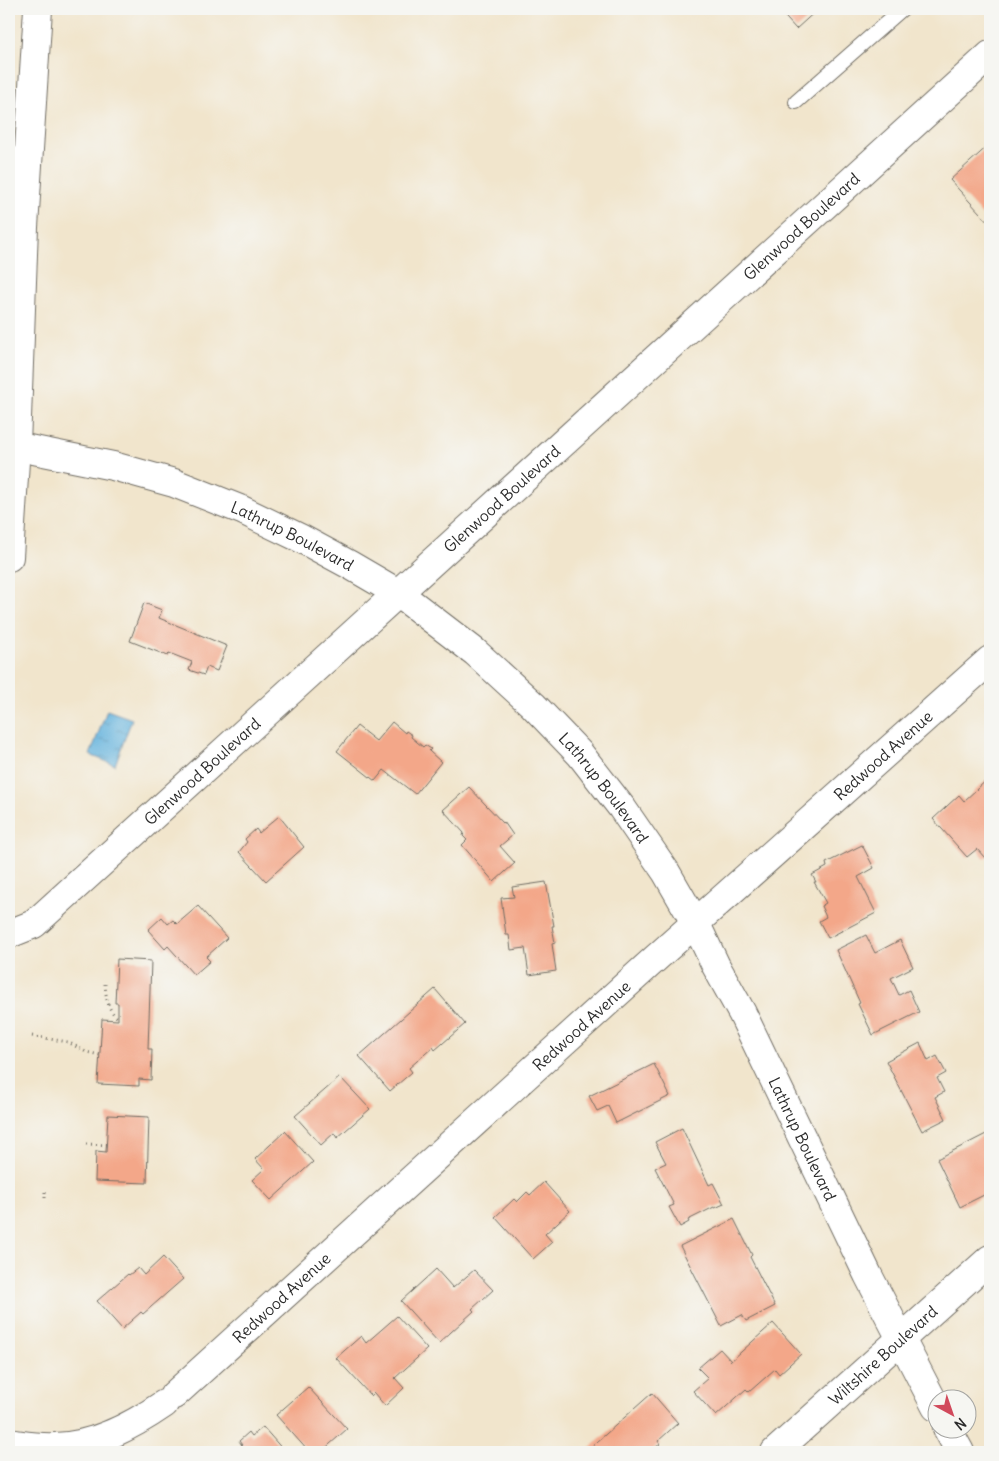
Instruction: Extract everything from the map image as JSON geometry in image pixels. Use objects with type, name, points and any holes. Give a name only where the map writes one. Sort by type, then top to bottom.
[{"type":"street","points":[[9,557],[12,445],[38,9]]},
{"type":"street","name":"Glenwood Boulevard","points":[[9,934],[34,924],[990,56]]},
{"type":"street","name":"Lathrup Boulevard","points":[[12,445],[113,466],[174,483],[242,510],[300,538],[350,564],[398,593],[476,652],[533,705],[580,754],[622,808],[666,872],[696,924],[716,966],[742,1013],[868,1275],[926,1388]]},
{"type":"street","name":"Redwood Avenue","points":[[9,1443],[55,1447],[77,1445],[125,1429],[169,1399],[656,958],[990,660]]},
{"type":"street","name":"Wiltshire Boulevard","points":[[774,1452],[990,1258]]},
{"type":"street","points":[[952,1438],[960,1452]]},
{"type":"lane","points":[[796,102],[902,9]]},
{"type":"path","points":[[105,984],[106,1001],[114,1015],[118,1018]]},
{"type":"path","points":[[32,1036],[68,1042],[86,1052],[100,1055]]},
{"type":"path","points":[[86,1144],[106,1145]]},
{"type":"path","points":[[45,1188],[45,1198]]},
{"type":"water","points":[[107,710],[132,719],[115,765],[90,755]]},
{"type":"building","points":[[778,9],[818,9],[796,29]]},
{"type":"building","points":[[990,144],[990,224],[950,180]]},
{"type":"building","points":[[144,603],[162,610],[159,618],[227,646],[217,671],[207,667],[204,675],[189,670],[192,662],[169,653],[168,656],[130,641]]},
{"type":"building","points":[[392,722],[405,733],[406,731],[412,735],[411,737],[423,747],[425,745],[431,749],[429,751],[441,762],[415,794],[384,770],[375,781],[337,751],[357,726],[376,741]]},
{"type":"building","points":[[990,777],[990,854],[985,858],[977,849],[967,857],[933,819],[959,795],[964,801]]},
{"type":"building","points":[[469,787],[504,822],[513,835],[500,846],[515,863],[494,882],[462,845],[467,840],[463,836],[464,833],[443,810]]},
{"type":"building","points":[[279,816],[304,847],[266,881],[239,852],[247,842],[245,839],[256,829],[259,833]]},
{"type":"building","points":[[862,845],[874,868],[858,877],[876,913],[828,938],[819,921],[826,917],[821,906],[826,903],[812,875],[827,867],[826,863]]},
{"type":"building","points":[[546,882],[554,926],[552,926],[555,943],[552,944],[556,971],[529,975],[525,948],[511,950],[509,935],[506,935],[501,898],[514,897],[512,887]]},
{"type":"building","points":[[198,906],[227,938],[206,957],[210,961],[194,975],[168,946],[165,949],[148,930],[162,917],[168,924],[173,920],[177,924]]},
{"type":"building","points":[[866,935],[875,953],[900,940],[913,967],[891,978],[899,995],[909,990],[919,1012],[873,1035],[836,950]]},
{"type":"building","points":[[117,959],[151,961],[148,1049],[152,1049],[151,1080],[139,1079],[139,1086],[98,1084],[102,1019],[118,1020],[118,1003],[115,1003]]},
{"type":"building","points":[[435,989],[465,1024],[435,1050],[433,1047],[409,1068],[412,1072],[390,1091],[359,1056]]},
{"type":"building","points":[[920,1043],[928,1061],[937,1056],[946,1073],[937,1078],[944,1092],[935,1097],[946,1119],[922,1131],[886,1061]]},
{"type":"building","points":[[654,1064],[670,1096],[616,1123],[608,1106],[597,1111],[589,1096]]},
{"type":"building","points":[[340,1077],[370,1109],[337,1138],[334,1133],[321,1145],[295,1116]]},
{"type":"building","points":[[108,1115],[149,1117],[147,1183],[95,1181],[96,1151],[106,1152]]},
{"type":"building","points":[[682,1128],[709,1185],[713,1183],[724,1204],[688,1220],[689,1222],[680,1227],[669,1207],[674,1205],[655,1168],[666,1163],[655,1142]]},
{"type":"building","points":[[285,1131],[313,1162],[271,1200],[252,1180],[264,1169],[255,1159]]},
{"type":"building","points":[[990,1132],[990,1186],[988,1188],[990,1192],[960,1207],[937,1159]]},
{"type":"building","points":[[544,1182],[570,1211],[545,1234],[552,1242],[533,1259],[495,1217],[514,1199],[517,1202],[527,1192],[530,1195]]},
{"type":"building","points":[[734,1219],[752,1255],[750,1257],[775,1306],[746,1321],[742,1315],[721,1326],[680,1246]]},
{"type":"building","points":[[163,1257],[183,1279],[143,1314],[141,1312],[122,1329],[97,1301],[128,1274],[138,1268],[144,1275]]},
{"type":"building","points":[[436,1269],[453,1288],[474,1270],[493,1290],[472,1309],[474,1311],[439,1343],[401,1301]]},
{"type":"building","points":[[397,1316],[427,1349],[395,1378],[404,1388],[385,1406],[374,1393],[371,1396],[336,1358],[361,1336],[366,1343]]},
{"type":"building","points":[[773,1323],[801,1354],[779,1374],[775,1369],[749,1392],[746,1389],[716,1416],[693,1391],[708,1378],[698,1368],[720,1349],[731,1361]]},
{"type":"building","points":[[308,1387],[347,1429],[321,1452],[309,1452],[276,1415]]},
{"type":"building","points":[[652,1393],[678,1423],[658,1441],[660,1444],[650,1452],[590,1452],[588,1450]]},
{"type":"building","points":[[263,1427],[285,1452],[234,1452],[242,1445],[239,1441],[249,1432],[252,1436]]}]
